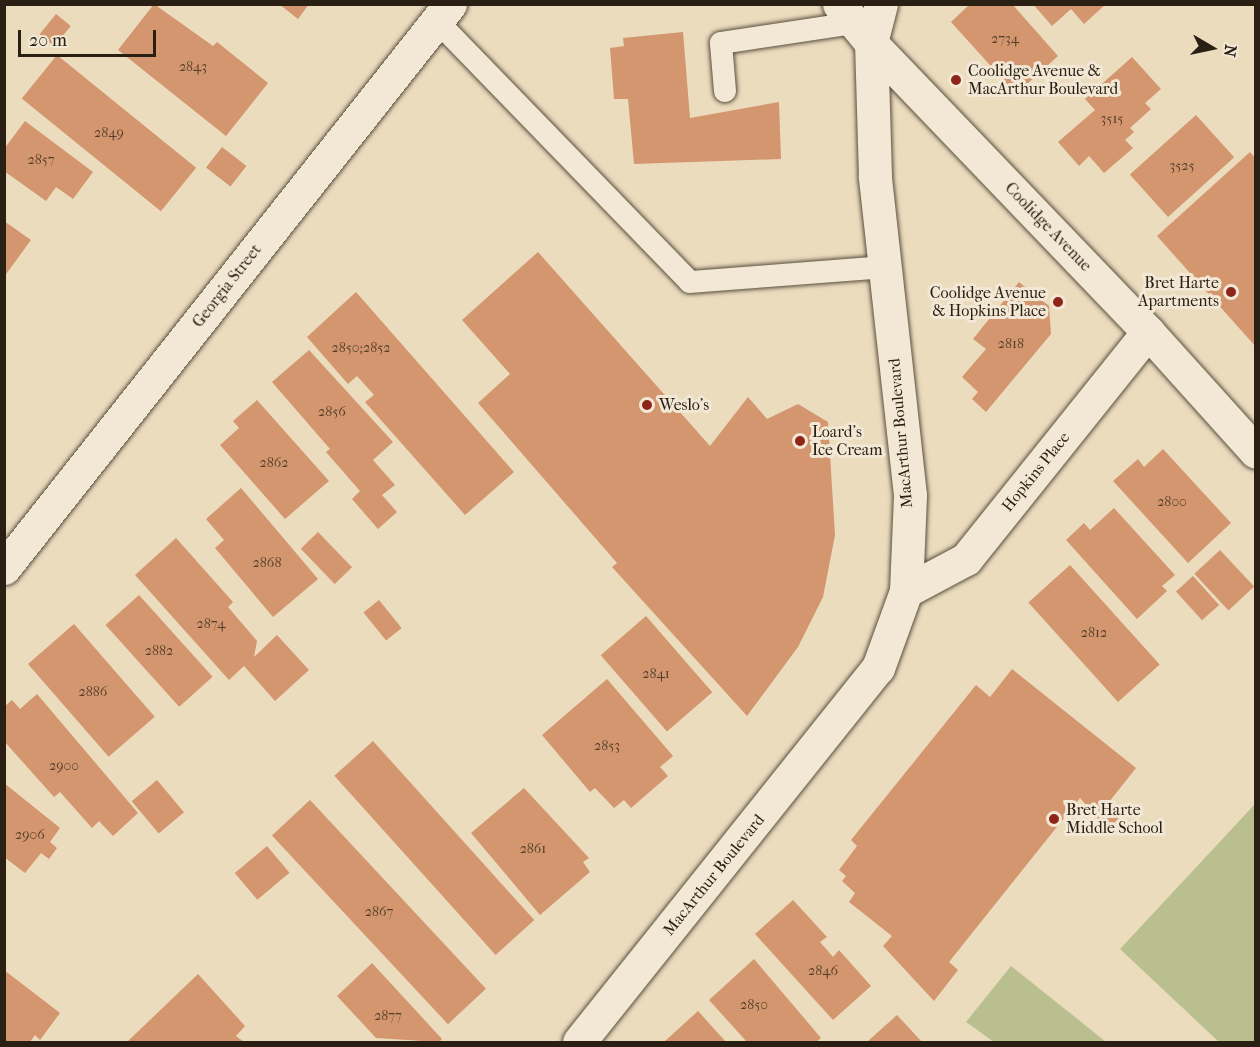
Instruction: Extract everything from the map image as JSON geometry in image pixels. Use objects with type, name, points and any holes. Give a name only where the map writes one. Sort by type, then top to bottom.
[{"type":"street","name":"MacArthur Boulevard","points":[[579,1042],[878,668],[906,591],[910,495],[854,23],[881,4]]},
{"type":"street","name":"Georgia Street","points":[[4,568],[444,13]]},
{"type":"street","name":"Coolidge Avenue","points":[[854,23],[1148,332],[1256,452]]},
{"type":"street","name":"Hopkins Place","points":[[906,591],[966,559],[1148,332]]},
{"type":"lane","points":[[444,13],[690,282],[884,267]]},
{"type":"lane","points":[[725,91],[721,43],[854,23]]},
{"type":"green space","points":[[1255,804],[1255,1042],[1219,1042],[1120,949]]},
{"type":"green space","points":[[1011,966],[1106,1042],[994,1042],[966,1022]]},
{"type":"building","points":[[154,4],[213,46],[217,42],[268,83],[226,136],[118,50]]},
{"type":"building","points":[[279,4],[309,4],[298,19]]},
{"type":"building","points":[[970,4],[1012,4],[1058,56],[1016,94],[951,22]]},
{"type":"building","points":[[1033,4],[1106,4],[1084,24],[1071,9],[1052,26]]},
{"type":"building","points":[[56,14],[71,26],[54,46],[40,34]]},
{"type":"building","points":[[683,32],[690,118],[779,102],[781,159],[634,164],[628,99],[614,99],[610,48],[624,46],[623,38]]},
{"type":"building","points":[[57,55],[196,168],[161,211],[22,99]]},
{"type":"building","points":[[1132,57],[1161,89],[1145,103],[1151,109],[1130,128],[1134,132],[1125,140],[1133,148],[1104,173],[1089,156],[1079,166],[1058,142],[1095,110],[1085,99]]},
{"type":"building","points":[[1196,115],[1234,157],[1168,217],[1130,175]]},
{"type":"building","points":[[25,121],[93,172],[73,199],[56,187],[46,201],[4,171],[4,149]]},
{"type":"building","points":[[222,147],[246,166],[230,187],[206,167]]},
{"type":"building","name":"Bret Harte Apartments","points":[[1250,152],[1256,159],[1256,347],[1157,236]]},
{"type":"building","points":[[4,221],[31,240],[4,277]]},
{"type":"building","points":[[538,252],[710,446],[748,397],[767,419],[798,404],[828,422],[835,535],[823,597],[798,647],[747,716],[612,567],[617,563],[478,403],[510,374],[462,320]]},
{"type":"building","points":[[1019,282],[1049,306],[1051,334],[986,412],[972,399],[978,392],[962,377],[986,349],[973,339]]},
{"type":"building","points":[[356,292],[514,472],[465,515],[365,402],[374,395],[357,376],[348,384],[307,337]]},
{"type":"building","points":[[309,350],[393,442],[373,460],[395,485],[382,495],[397,512],[378,529],[352,499],[360,491],[326,452],[330,449],[272,382]]},
{"type":"building","points":[[257,400],[329,481],[285,519],[220,445],[239,428],[233,421]]},
{"type":"building","points":[[1163,449],[1231,523],[1188,563],[1113,481],[1138,459],[1144,467]]},
{"type":"building","points":[[241,488],[318,579],[273,617],[215,548],[224,540],[206,519]]},
{"type":"building","points":[[1114,508],[1175,575],[1162,586],[1167,591],[1137,619],[1066,540],[1084,523],[1090,530]]},
{"type":"building","points":[[318,532],[352,567],[335,584],[301,549]]},
{"type":"building","points":[[176,538],[233,602],[228,607],[257,641],[254,657],[277,635],[309,670],[275,701],[244,666],[229,680],[135,575]]},
{"type":"building","points":[[1220,550],[1254,587],[1229,610],[1194,574]]},
{"type":"building","points":[[1070,565],[1160,665],[1118,702],[1028,602]]},
{"type":"building","points":[[1193,576],[1219,605],[1202,620],[1176,591]]},
{"type":"building","points":[[139,595],[213,677],[179,707],[106,625]]},
{"type":"building","points":[[379,600],[402,628],[386,641],[363,613]]},
{"type":"building","points":[[646,616],[712,692],[667,732],[601,655]]},
{"type":"building","points":[[74,624],[155,717],[109,757],[28,664]]},
{"type":"building","points":[[1012,669],[1136,768],[1109,802],[1123,813],[1108,830],[1080,798],[949,962],[958,970],[934,1001],[883,946],[892,936],[849,902],[855,893],[842,881],[846,876],[839,870],[857,846],[851,840],[976,685],[990,697]]},
{"type":"building","points":[[607,679],[673,756],[660,767],[668,776],[631,808],[624,800],[614,808],[595,788],[590,792],[542,735]]},
{"type":"building","points":[[37,694],[138,813],[113,836],[99,821],[92,828],[60,792],[54,797],[4,741],[4,707],[12,700],[20,709]]},
{"type":"building","points":[[373,741],[534,920],[496,955],[334,776]]},
{"type":"building","points":[[157,780],[184,812],[159,833],[132,801]]},
{"type":"building","points":[[4,783],[60,828],[50,842],[57,848],[49,859],[41,853],[25,873],[4,857]]},
{"type":"building","points":[[524,788],[589,858],[583,862],[590,872],[540,915],[471,833]]},
{"type":"building","points":[[310,800],[486,989],[448,1024],[272,835]]},
{"type":"building","points":[[267,846],[289,873],[257,900],[235,873]]},
{"type":"building","points":[[793,900],[827,937],[820,942],[833,957],[839,950],[871,986],[833,1020],[755,934]]},
{"type":"building","points":[[754,959],[821,1038],[816,1042],[747,1042],[709,1000]]},
{"type":"building","points":[[372,963],[442,1039],[439,1042],[376,1038],[337,996]]},
{"type":"building","points":[[4,970],[60,1013],[40,1040],[35,1035],[30,1042],[4,1042]]},
{"type":"building","points":[[198,974],[245,1026],[236,1036],[244,1042],[127,1042]]},
{"type":"building","points":[[698,1011],[726,1042],[664,1042]]},
{"type":"building","points":[[897,1015],[922,1042],[867,1042]]},
{"type":"place","name":"Coolidge Avenue & MacArthur Boulevard","points":[[956,80]]},
{"type":"place","name":"Bret Harte Apartments","points":[[1231,292]]},
{"type":"place","name":"Coolidge Avenue & Hopkins Place","points":[[1058,302]]},
{"type":"place","name":"Weslo's","points":[[647,405]]},
{"type":"place","name":"Loard's Ice Cream","points":[[800,441]]},
{"type":"place","name":"Bret Harte Middle School","points":[[1054,819]]}]
